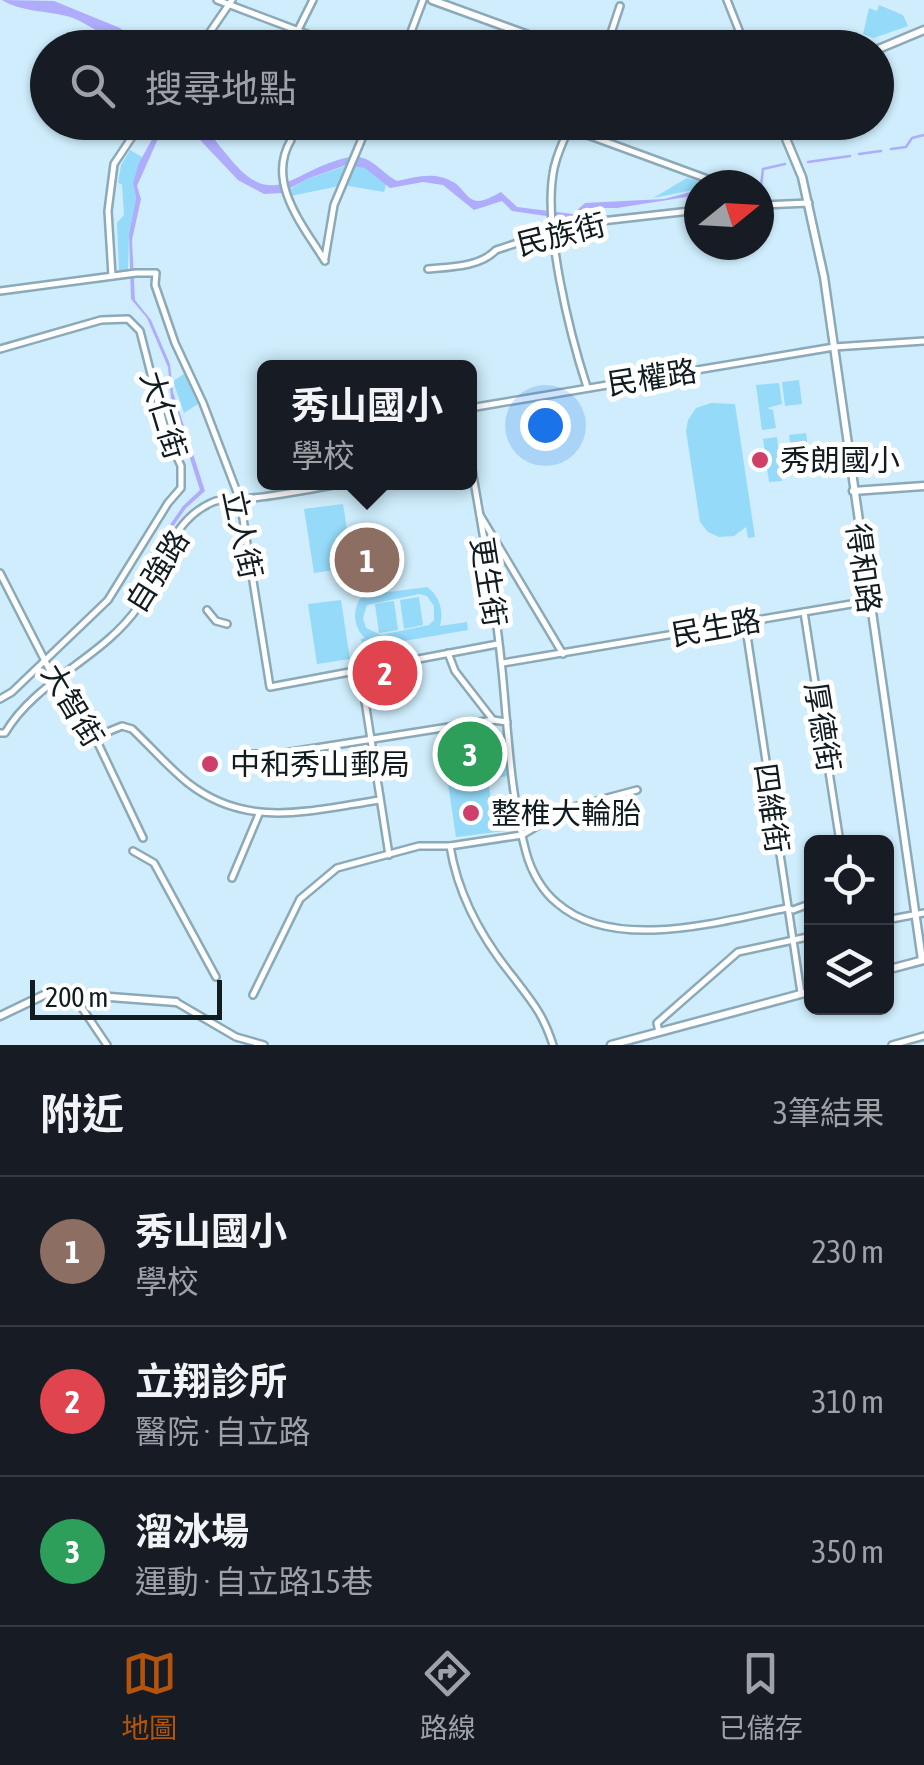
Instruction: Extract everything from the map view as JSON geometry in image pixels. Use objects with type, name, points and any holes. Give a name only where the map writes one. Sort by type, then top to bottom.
[{"type":"street","points":[[216,0],[304,30]]},
{"type":"street","points":[[299,28],[313,0]]},
{"type":"street","points":[[412,30],[423,0]]},
{"type":"street","points":[[432,0],[514,30]]},
{"type":"street","points":[[728,0],[739,30]]},
{"type":"street","points":[[212,30],[231,2]]},
{"type":"street","points":[[612,30],[620,6]]},
{"type":"street","points":[[894,42],[924,30]]},
{"type":"street","points":[[0,291],[112,276],[108,211],[114,164],[130,140]]},
{"type":"street","points":[[291,140],[280,157],[282,182],[325,261],[334,205],[361,140]]},
{"type":"street","points":[[565,140],[553,171],[552,231],[587,388]]},
{"type":"street","points":[[607,140],[685,170]]},
{"type":"street","name":"得和路","points":[[786,140],[809,203],[834,347],[923,960]]},
{"type":"street","points":[[774,204],[809,203]]},
{"type":"street","name":"民族街","points":[[428,269],[461,266],[575,224],[684,212]]},
{"type":"street","name":"立人街","points":[[112,276],[156,274],[155,286],[175,343],[240,500],[270,688],[360,669]]},
{"type":"street","name":"大仁街","points":[[0,349],[101,320],[128,319],[140,330],[166,432],[183,478],[181,488],[108,600],[45,660]]},
{"type":"street","name":"民權路","points":[[477,407],[834,347],[924,341]]},
{"type":"street","points":[[853,490],[924,486]]},
{"type":"street","name":"自強路","points":[[0,733],[5,733],[14,719],[87,658],[138,608],[170,540],[187,522],[211,503],[301,490]]},
{"type":"street","name":"更生街","points":[[475,490],[502,664],[522,835],[540,884],[558,904],[582,917],[630,929],[683,929],[787,908]]},
{"type":"street","points":[[478,512],[563,654]]},
{"type":"street","name":"大智街","points":[[0,573],[75,715],[95,737],[142,838]]},
{"type":"street","name":"民生路","points":[[502,664],[869,601]]},
{"type":"street","points":[[207,610],[216,621],[227,624]]},
{"type":"street","name":"厚德街","points":[[804,612],[839,835]]},
{"type":"street","name":"四維街","points":[[746,622],[801,993]]},
{"type":"street","points":[[393,855],[380,800],[360,669],[498,644]]},
{"type":"street","points":[[448,653],[455,671],[493,720]]},
{"type":"street","points":[[0,699],[45,660]]},
{"type":"street","points":[[251,754],[278,754],[493,720],[507,722]]},
{"type":"street","points":[[95,737],[122,726],[132,729],[187,782],[230,808],[259,814],[290,813],[380,800]]},
{"type":"street","points":[[254,994],[300,899],[313,885],[352,861],[393,855],[419,846],[450,846],[522,835],[553,815],[636,790]]},
{"type":"street","points":[[232,878],[259,814]]},
{"type":"street","points":[[450,846],[456,879],[474,918],[544,1017],[552,1045]]},
{"type":"street","points":[[133,850],[154,862],[216,977]]},
{"type":"street","points":[[787,908],[804,907]]},
{"type":"street","points":[[894,919],[924,913]]},
{"type":"street","points":[[659,1032],[656,1024],[738,952],[804,938]]},
{"type":"street","points":[[894,968],[923,960]]},
{"type":"street","points":[[614,1044],[804,992]]},
{"type":"street","points":[[0,1016],[46,994],[176,1002],[236,1037],[264,1045]]},
{"type":"street","points":[[66,995],[78,1002],[107,1045]]},
{"type":"street","points":[[892,1045],[924,1036]]},
{"type":"shaded area","points":[[2,0],[54,1],[122,30],[95,30],[73,18]]},
{"type":"shaded area","points":[[879,5],[903,15],[908,26],[894,31],[864,30],[869,8],[877,11]]},
{"type":"shaded area","points":[[152,140],[157,140],[137,186],[141,199],[132,240],[135,300],[151,320],[170,364],[173,392],[205,491],[186,508],[145,567],[142,565],[183,506],[200,490],[171,398],[168,367],[147,318],[131,299],[129,234],[136,198],[133,183]]},
{"type":"shaded area","points":[[200,140],[215,140],[246,175],[270,185],[355,157],[364,158],[397,181],[439,177],[456,184],[474,200],[501,192],[517,207],[573,214],[585,203],[664,199],[684,194],[684,197],[617,208],[590,208],[574,220],[512,211],[502,201],[474,210],[443,185],[423,182],[390,188],[365,168],[346,165],[281,193],[264,194],[238,180]]},
{"type":"shaded area","points":[[130,150],[142,157],[133,183],[136,198],[128,270],[119,271],[117,223],[124,215],[122,184],[118,183],[121,165]]},
{"type":"shaded area","points":[[353,162],[387,181],[384,192],[343,185]]},
{"type":"shaded area","points":[[345,166],[339,186],[291,196],[289,190],[305,180]]},
{"type":"shaded area","points":[[684,180],[684,192],[653,198]]},
{"type":"shaded area","points":[[184,374],[198,404],[184,413],[173,381]]},
{"type":"shaded area","points":[[799,380],[802,404],[785,406],[782,382]]},
{"type":"shaded area","points":[[779,383],[782,404],[767,408],[773,410],[776,428],[762,430],[756,385]]},
{"type":"shaded area","points":[[711,403],[735,404],[755,537],[748,538],[746,527],[734,536],[719,537],[700,522],[686,431],[696,408]]},
{"type":"shaded area","points":[[806,433],[810,465],[793,467],[789,435]]},
{"type":"shaded area","points":[[777,437],[782,481],[769,482],[763,439]]},
{"type":"shaded area","points":[[343,504],[353,567],[314,573],[304,509]]},
{"type":"shaded area","points":[[427,587],[440,605],[440,626],[467,622],[468,630],[363,648],[361,639],[365,638],[355,614],[360,599]],"holes":[[[419,594],[427,596],[434,606],[434,620],[429,625],[381,635],[366,628],[363,618],[367,605]]]},
{"type":"shaded area","points":[[419,597],[423,625],[404,629],[400,600]]},
{"type":"shaded area","points":[[341,600],[350,659],[317,664],[308,604]]},
{"type":"shaded area","points":[[394,601],[398,630],[379,633],[375,604]]},
{"type":"shaded area","points":[[492,729],[494,736],[501,738],[507,776],[488,779],[491,801],[510,799],[513,822],[505,826],[505,831],[456,837],[444,757],[450,756],[448,742],[453,741],[452,735]]},
{"type":"waterway","points":[[891,149],[906,147],[912,138],[924,135]]},
{"type":"waterway","points":[[859,154],[881,151]]},
{"type":"waterway","points":[[808,162],[850,156]]},
{"type":"waterway","points":[[763,170],[785,164]]},
{"type":"place","name":"秀朗國小","points":[[760,460]]},
{"type":"place","name":"秀山國小","points":[[367,560]]},
{"type":"place","name":"立翔診所","points":[[385,673]]},
{"type":"place","name":"溜冰場","points":[[470,754]]},
{"type":"place","name":"中和秀山郵局","points":[[210,764]]},
{"type":"place","name":"整椎大輪胎","points":[[471,813]]}]
